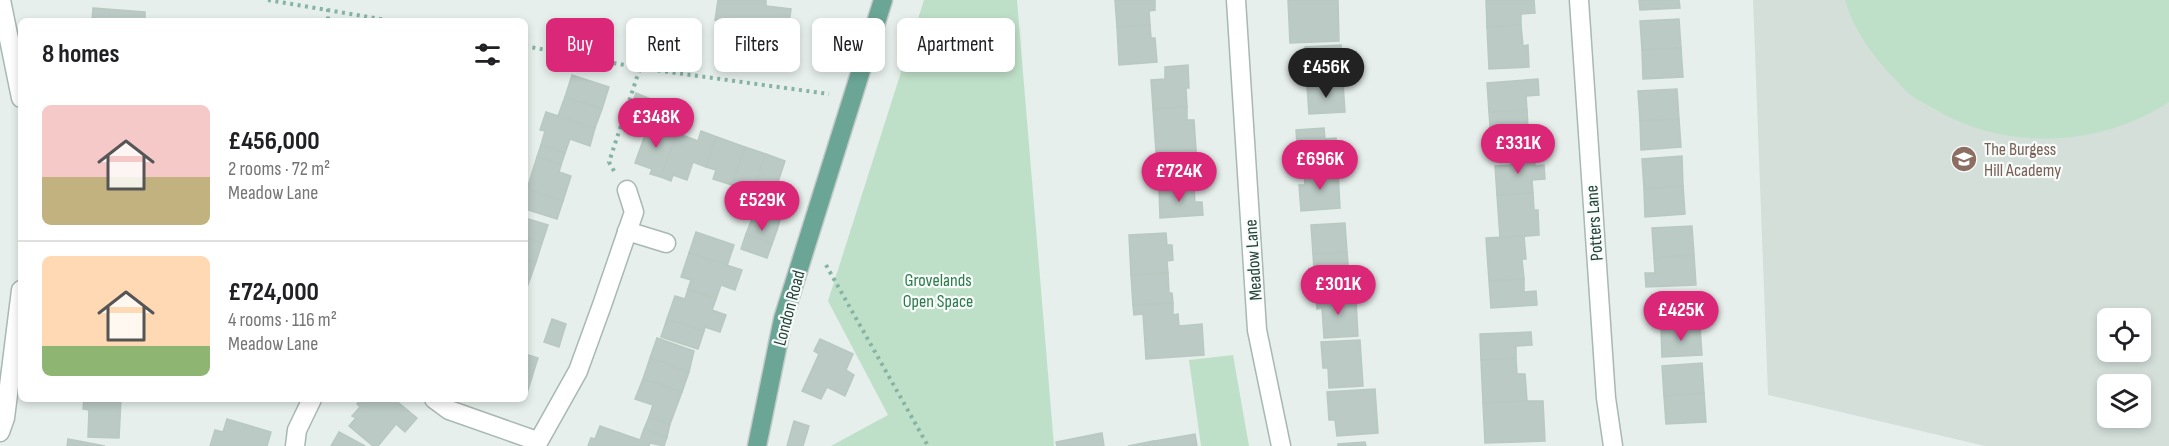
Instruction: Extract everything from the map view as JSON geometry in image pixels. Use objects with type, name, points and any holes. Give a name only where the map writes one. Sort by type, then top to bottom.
[{"type":"main road","name":"London Road","points":[[758,446],[783,319],[883,0]]},
{"type":"street","points":[[1,0],[18,83]]},
{"type":"street","name":"Meadow Lane","points":[[1236,0],[1257,330],[1281,446]]},
{"type":"street","name":"Potters Lane","points":[[1579,0],[1606,398],[1613,446]]},
{"type":"street","points":[[438,402],[449,410],[537,443],[578,371],[602,305],[634,212],[627,190]]},
{"type":"street","points":[[627,231],[666,243]]},
{"type":"street","points":[[0,432],[5,418],[18,314]]},
{"type":"street","points":[[295,446],[297,430],[311,402]]},
{"type":"path","points":[[268,0],[377,18]]},
{"type":"path","points":[[328,9],[328,18]]},
{"type":"path","points":[[528,47],[626,65]]},
{"type":"path","points":[[627,190],[609,162],[639,72]]},
{"type":"path","points":[[669,72],[853,97]]},
{"type":"path","points":[[809,236],[928,446]]},
{"type":"shaded area","name":"The Burgess Hill Academy","points":[[1753,0],[2169,0],[2169,446],[1985,446],[1768,395]]},
{"type":"green space","name":"Grovelands Open Space","points":[[924,0],[1017,0],[1054,446],[831,446],[888,415],[828,301],[901,72],[1015,72],[1015,18],[918,18]]},
{"type":"green space","points":[[1845,0],[2169,0],[2169,102],[2142,117],[2112,129],[2082,136],[2051,139],[1989,132],[1959,122],[1908,93],[1868,48],[1852,20]]},
{"type":"green space","points":[[1233,355],[1249,446],[1201,446],[1189,360]]},
{"type":"building","points":[[718,0],[766,0],[766,6],[791,9],[790,18],[715,18]]},
{"type":"building","points":[[1115,0],[1155,0],[1155,10],[1149,11],[1150,25],[1117,27]]},
{"type":"building","points":[[1288,0],[1338,0],[1339,41],[1290,43]]},
{"type":"building","points":[[1486,0],[1534,0],[1535,13],[1521,14],[1521,25],[1487,27]]},
{"type":"building","points":[[1639,0],[1679,0],[1680,8],[1640,10]]},
{"type":"building","points":[[93,8],[145,12],[145,18],[92,18]]},
{"type":"building","points":[[1679,19],[1681,48],[1642,50],[1640,21]]},
{"type":"building","points":[[1150,25],[1151,38],[1155,38],[1157,62],[1119,65],[1117,27]]},
{"type":"building","points":[[1521,25],[1523,46],[1528,45],[1529,67],[1489,69],[1487,27]]},
{"type":"building","points":[[1341,45],[1343,83],[1307,86],[1305,47]]},
{"type":"building","points":[[1681,48],[1683,77],[1643,79],[1642,50]]},
{"type":"building","points":[[1188,65],[1187,107],[1153,109],[1151,80],[1165,79],[1165,67]]},
{"type":"building","points":[[572,75],[609,87],[602,109],[565,97]]},
{"type":"building","points":[[1538,79],[1539,95],[1526,96],[1527,110],[1489,112],[1487,83]]},
{"type":"building","points":[[1343,83],[1345,112],[1309,114],[1307,86]]},
{"type":"building","points":[[1677,89],[1679,119],[1640,121],[1638,91]]},
{"type":"building","points":[[636,93],[648,98],[641,120],[628,115]]},
{"type":"building","points":[[565,97],[602,109],[595,128],[558,116]]},
{"type":"building","points":[[648,98],[660,101],[652,123],[641,120]]},
{"type":"building","points":[[1187,107],[1187,120],[1194,120],[1196,150],[1156,152],[1153,109]]},
{"type":"building","points":[[1527,110],[1528,128],[1532,127],[1534,153],[1492,155],[1489,112]]},
{"type":"building","points":[[546,112],[595,128],[590,146],[570,139],[565,153],[541,145],[545,131],[540,130]]},
{"type":"building","points":[[1679,119],[1681,147],[1641,150],[1640,121]]},
{"type":"building","points":[[649,124],[677,133],[661,177],[650,174],[652,169],[635,163]]},
{"type":"building","points":[[1324,128],[1325,139],[1336,138],[1338,170],[1304,172],[1303,158],[1298,158],[1296,130]]},
{"type":"building","points":[[701,131],[717,137],[706,167],[693,162],[687,180],[673,175],[671,181],[661,177],[677,133],[698,141]]},
{"type":"building","points":[[717,137],[745,147],[732,185],[713,179],[716,170],[706,167]]},
{"type":"building","points":[[541,145],[565,153],[561,165],[537,157]]},
{"type":"building","points":[[745,147],[766,154],[752,192],[732,185]]},
{"type":"building","points":[[1196,150],[1196,169],[1193,169],[1194,187],[1159,189],[1156,152]]},
{"type":"building","points":[[1534,153],[1535,166],[1544,165],[1545,179],[1532,180],[1533,193],[1497,195],[1495,166],[1511,165],[1510,154]]},
{"type":"building","points":[[766,154],[785,161],[772,200],[752,192]]},
{"type":"building","points":[[1682,156],[1683,186],[1644,189],[1642,159]]},
{"type":"building","points":[[537,157],[561,165],[559,172],[571,176],[563,201],[528,189]]},
{"type":"building","points":[[1338,170],[1340,208],[1301,211],[1299,185],[1305,185],[1304,172]]},
{"type":"building","points":[[1683,186],[1685,214],[1645,217],[1644,189]]},
{"type":"building","points":[[1194,187],[1195,202],[1202,202],[1203,215],[1160,218],[1159,189]]},
{"type":"building","points":[[528,189],[563,201],[557,219],[528,210]]},
{"type":"building","points":[[1533,193],[1534,210],[1538,210],[1539,235],[1500,238],[1497,195]]},
{"type":"building","points":[[756,208],[781,217],[777,230],[751,221]]},
{"type":"building","points":[[528,219],[548,225],[542,243],[528,238]]},
{"type":"building","points":[[751,221],[777,230],[772,244],[746,234]]},
{"type":"building","points":[[1345,223],[1347,252],[1313,254],[1311,225]]},
{"type":"building","points":[[1692,226],[1694,255],[1654,258],[1652,228]]},
{"type":"building","points":[[696,232],[734,245],[727,266],[689,253]]},
{"type":"building","points":[[1166,233],[1167,245],[1172,245],[1173,260],[1167,261],[1168,273],[1131,275],[1129,235]]},
{"type":"building","points":[[746,234],[772,244],[767,258],[741,249]]},
{"type":"building","points":[[1524,236],[1526,259],[1522,259],[1524,279],[1489,281],[1486,238]]},
{"type":"building","points":[[528,238],[542,243],[536,262],[528,259]]},
{"type":"building","points":[[1347,252],[1349,277],[1340,278],[1341,294],[1310,296],[1309,269],[1314,269],[1313,254]]},
{"type":"building","points":[[689,253],[742,270],[735,290],[721,285],[716,299],[688,289],[691,280],[681,277]]},
{"type":"building","points":[[1694,255],[1696,285],[1646,287],[1645,273],[1655,273],[1654,258]]},
{"type":"building","points":[[528,259],[536,262],[528,285]]},
{"type":"building","points":[[1168,273],[1169,293],[1172,293],[1173,303],[1133,305],[1131,275]]},
{"type":"building","points":[[1524,279],[1524,292],[1536,291],[1537,305],[1491,308],[1489,281]]},
{"type":"building","points":[[688,289],[716,299],[712,310],[726,315],[720,332],[705,327],[704,331],[667,319],[675,296],[685,299]]},
{"type":"building","points":[[1345,294],[1346,301],[1356,300],[1358,336],[1324,338],[1322,308],[1317,309],[1316,295]]},
{"type":"building","points":[[1699,297],[1700,327],[1661,329],[1659,299]]},
{"type":"building","points":[[1173,303],[1173,315],[1178,314],[1179,326],[1202,324],[1204,355],[1146,359],[1143,314],[1134,315],[1133,305]]},
{"type":"building","points":[[552,319],[566,324],[559,347],[544,342]]},
{"type":"building","points":[[667,319],[704,331],[698,349],[661,337]]},
{"type":"building","points":[[1700,327],[1702,355],[1662,357],[1661,329]]},
{"type":"building","points":[[1531,332],[1532,345],[1516,346],[1516,358],[1481,360],[1480,334]]},
{"type":"building","points":[[657,338],[694,351],[689,372],[650,358]]},
{"type":"building","points":[[820,339],[853,354],[846,370],[854,375],[845,396],[827,387],[821,399],[802,391],[819,354],[814,351]]},
{"type":"building","points":[[1360,340],[1363,386],[1329,388],[1328,368],[1323,368],[1321,342]]},
{"type":"building","points":[[528,355],[538,358],[528,390]]},
{"type":"building","points":[[650,358],[689,372],[682,392],[643,379]]},
{"type":"building","points":[[1516,358],[1517,374],[1525,374],[1527,401],[1483,403],[1481,360]]},
{"type":"building","points":[[1702,363],[1704,393],[1664,396],[1662,366]]},
{"type":"building","points":[[643,379],[682,392],[670,424],[649,417],[653,405],[635,399]]},
{"type":"building","points":[[1375,389],[1378,433],[1337,436],[1335,420],[1329,420],[1327,392]]},
{"type":"building","points":[[1704,393],[1706,422],[1666,424],[1664,396]]},
{"type":"building","points":[[1543,401],[1545,441],[1485,443],[1483,403]]},
{"type":"building","points":[[84,402],[121,402],[119,438],[88,437],[89,410],[83,409]]},
{"type":"building","points":[[359,402],[398,402],[417,418],[405,432],[396,424],[378,446],[373,446],[349,426],[356,418],[352,416],[360,407],[357,404]]},
{"type":"building","points":[[649,417],[670,424],[667,437],[644,429]]},
{"type":"building","points":[[227,419],[271,432],[267,446],[210,446],[215,430],[223,432]]},
{"type":"building","points":[[794,421],[809,426],[803,446],[787,446]]},
{"type":"building","points":[[600,426],[640,440],[644,429],[667,437],[664,446],[650,443],[649,446],[588,446],[591,438],[595,439]]},
{"type":"building","points":[[339,432],[365,446],[331,446]]},
{"type":"building","points":[[1102,433],[1104,446],[1057,446],[1056,442]]},
{"type":"building","points":[[1195,434],[1197,446],[1155,446],[1154,441]]},
{"type":"building","points":[[68,439],[105,446],[67,446]]},
{"type":"building","points":[[1154,441],[1155,446],[1128,446]]},
{"type":"building","points":[[1365,442],[1366,446],[1338,446],[1338,444]]},
{"type":"place","name":"The Burgess Hill Academy","points":[[1964,159]]}]
